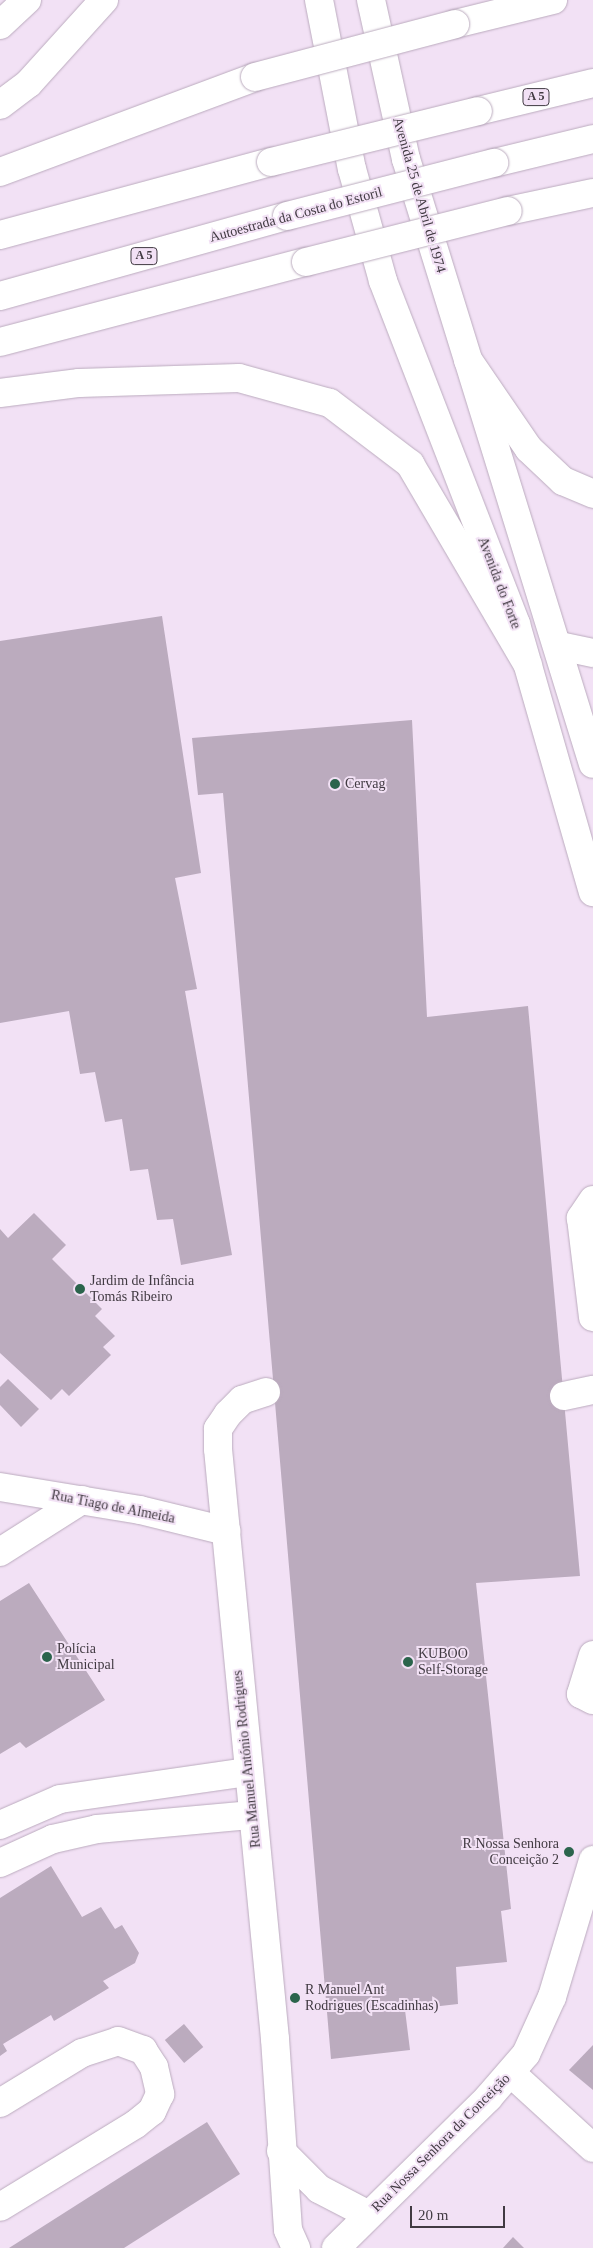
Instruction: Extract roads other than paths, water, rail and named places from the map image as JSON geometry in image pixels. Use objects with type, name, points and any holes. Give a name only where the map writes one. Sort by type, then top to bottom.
[{"type":"main road","points":[[0,25],[26,0]]},
{"type":"main road","points":[[0,105],[29,83],[104,0]]},
{"type":"main road","name":"Avenida do Forte","points":[[319,0],[352,169],[383,281],[516,624],[593,892]]},
{"type":"main road","name":"Avenida 25 de Abril de 1974","points":[[371,0],[406,159],[468,360]]},
{"type":"main road","points":[[0,172],[255,77],[553,0]]},
{"type":"main road","name":"A 5","points":[[0,235],[271,162],[593,83]]},
{"type":"main road","name":"Autoestrada da Costa do Estoril","points":[[0,296],[287,216],[593,139]]},
{"type":"main road","points":[[0,342],[508,211],[593,194]]},
{"type":"main road","points":[[468,360],[529,449],[564,482],[593,494]]},
{"type":"main road","points":[[468,360],[560,646],[593,764]]},
{"type":"main road","points":[[0,393],[79,383],[239,378],[330,403],[410,464],[528,665]]},
{"type":"main road","points":[[516,624],[560,646],[593,654]]},
{"type":"main road","points":[[593,1200],[581,1218],[593,1316]]},
{"type":"main road","points":[[564,1396],[593,1390]]},
{"type":"main road","name":"Rua Manuel António Rodrigues","points":[[266,1392],[242,1400],[218,1429],[252,1816],[275,2039],[281,2151],[288,2230],[296,2248]]},
{"type":"main road","name":"Rua Tiago de Almeida","points":[[0,1487],[82,1500],[226,1531]]},
{"type":"main road","points":[[0,1552],[82,1500]]},
{"type":"main road","points":[[593,1655],[581,1694],[593,1700]]},
{"type":"main road","points":[[0,1825],[60,1799],[248,1772]]},
{"type":"main road","points":[[0,1863],[53,1839],[97,1829],[252,1816]]},
{"type":"main road","name":"Rua Nossa Senhora da Conceição","points":[[349,2244],[370,2215],[511,2073],[539,2030],[590,1880]]},
{"type":"main road","points":[[0,2103],[82,2053],[118,2040],[143,2050],[159,2080],[160,2094],[152,2111],[136,2124],[0,2207]]},
{"type":"main road","points":[[511,2073],[593,2148]]},
{"type":"main road","points":[[281,2151],[319,2189],[370,2215]]},
{"type":"place","name":"Cervag","points":[[335,784]]},
{"type":"place","name":"Jardim de Infância Tomás Ribeiro","points":[[80,1289]]},
{"type":"place","name":"Polícia Municipal","points":[[47,1657]]},
{"type":"place","name":"KUBOO Self-Storage","points":[[408,1662]]},
{"type":"place","name":"R Nossa Senhora Conceição 2","points":[[569,1852]]},
{"type":"place","name":"R Manuel Ant Rodrigues (Escadinhas)","points":[[295,1998]]}]
